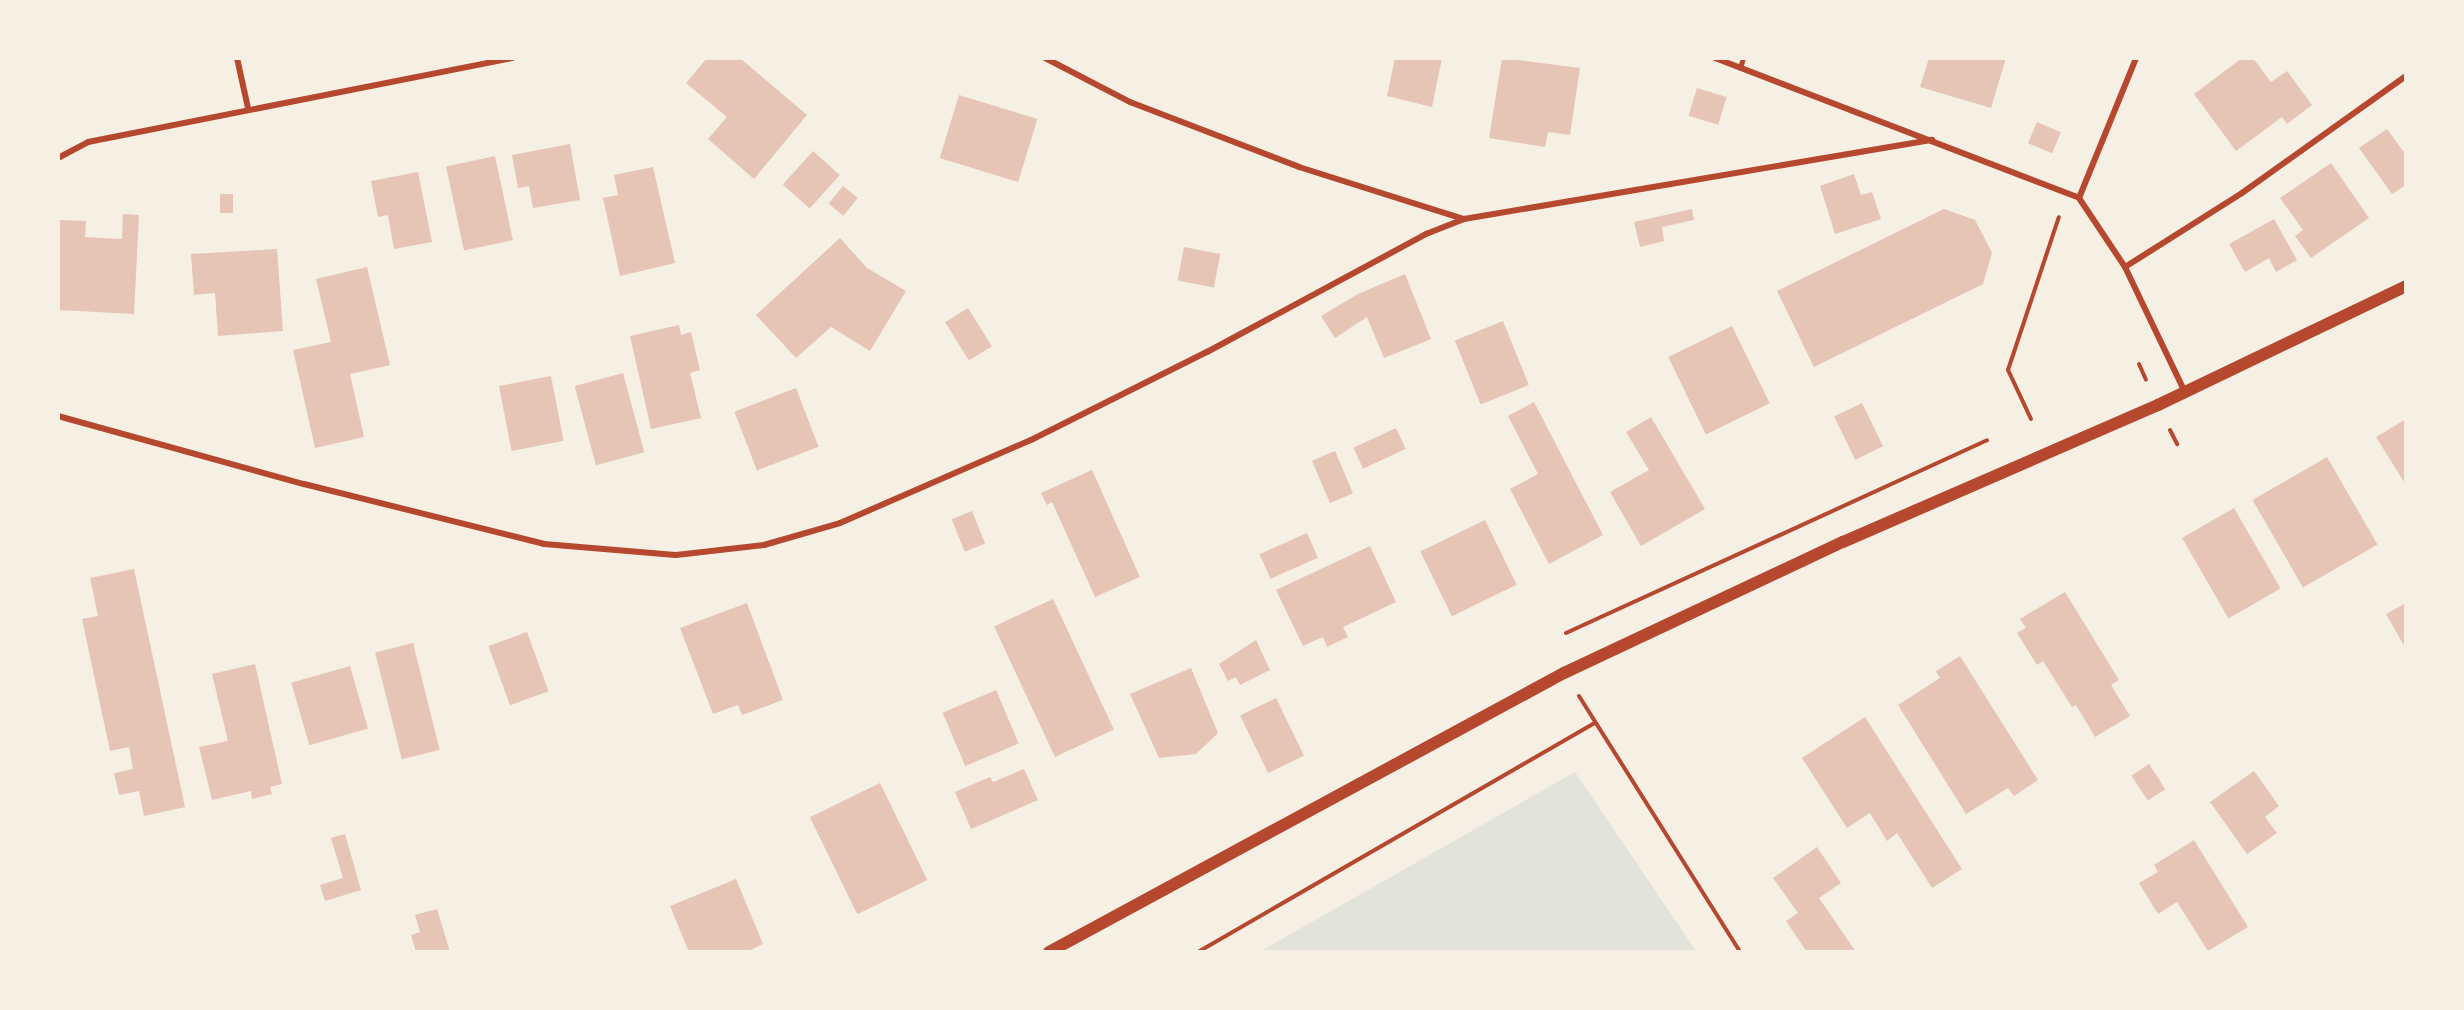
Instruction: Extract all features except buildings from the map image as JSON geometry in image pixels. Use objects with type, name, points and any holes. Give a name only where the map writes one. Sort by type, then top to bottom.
[{"type":"main road","points":[[1049,951],[1564,673],[1843,542],[2186,392],[2406,286]]},
{"type":"street","points":[[237,58],[248,108]]},
{"type":"street","points":[[58,158],[88,142],[248,108],[513,58]]},
{"type":"street","points":[[1045,58],[1151,111],[1299,167],[1464,219]]},
{"type":"street","points":[[1715,58],[2079,198],[2125,267],[2186,392]]},
{"type":"street","points":[[2079,198],[2136,58]]},
{"type":"street","points":[[2125,267],[2242,193],[2406,76]]},
{"type":"street","points":[[58,416],[304,484],[544,544],[676,555],[765,544],[840,524],[1031,440],[1207,352],[1416,239],[1464,219],[1932,140]]},
{"type":"lane","points":[[1740,68],[1743,58]]},
{"type":"path","points":[[2031,419],[2008,370],[2066,193]]},
{"type":"path","points":[[1566,633],[1987,440]]},
{"type":"path","points":[[1564,673],[1740,951]]},
{"type":"path","points":[[1198,951],[1595,723]]},
{"type":"shaded area","points":[[1575,772],[1696,951],[1261,951]]}]
